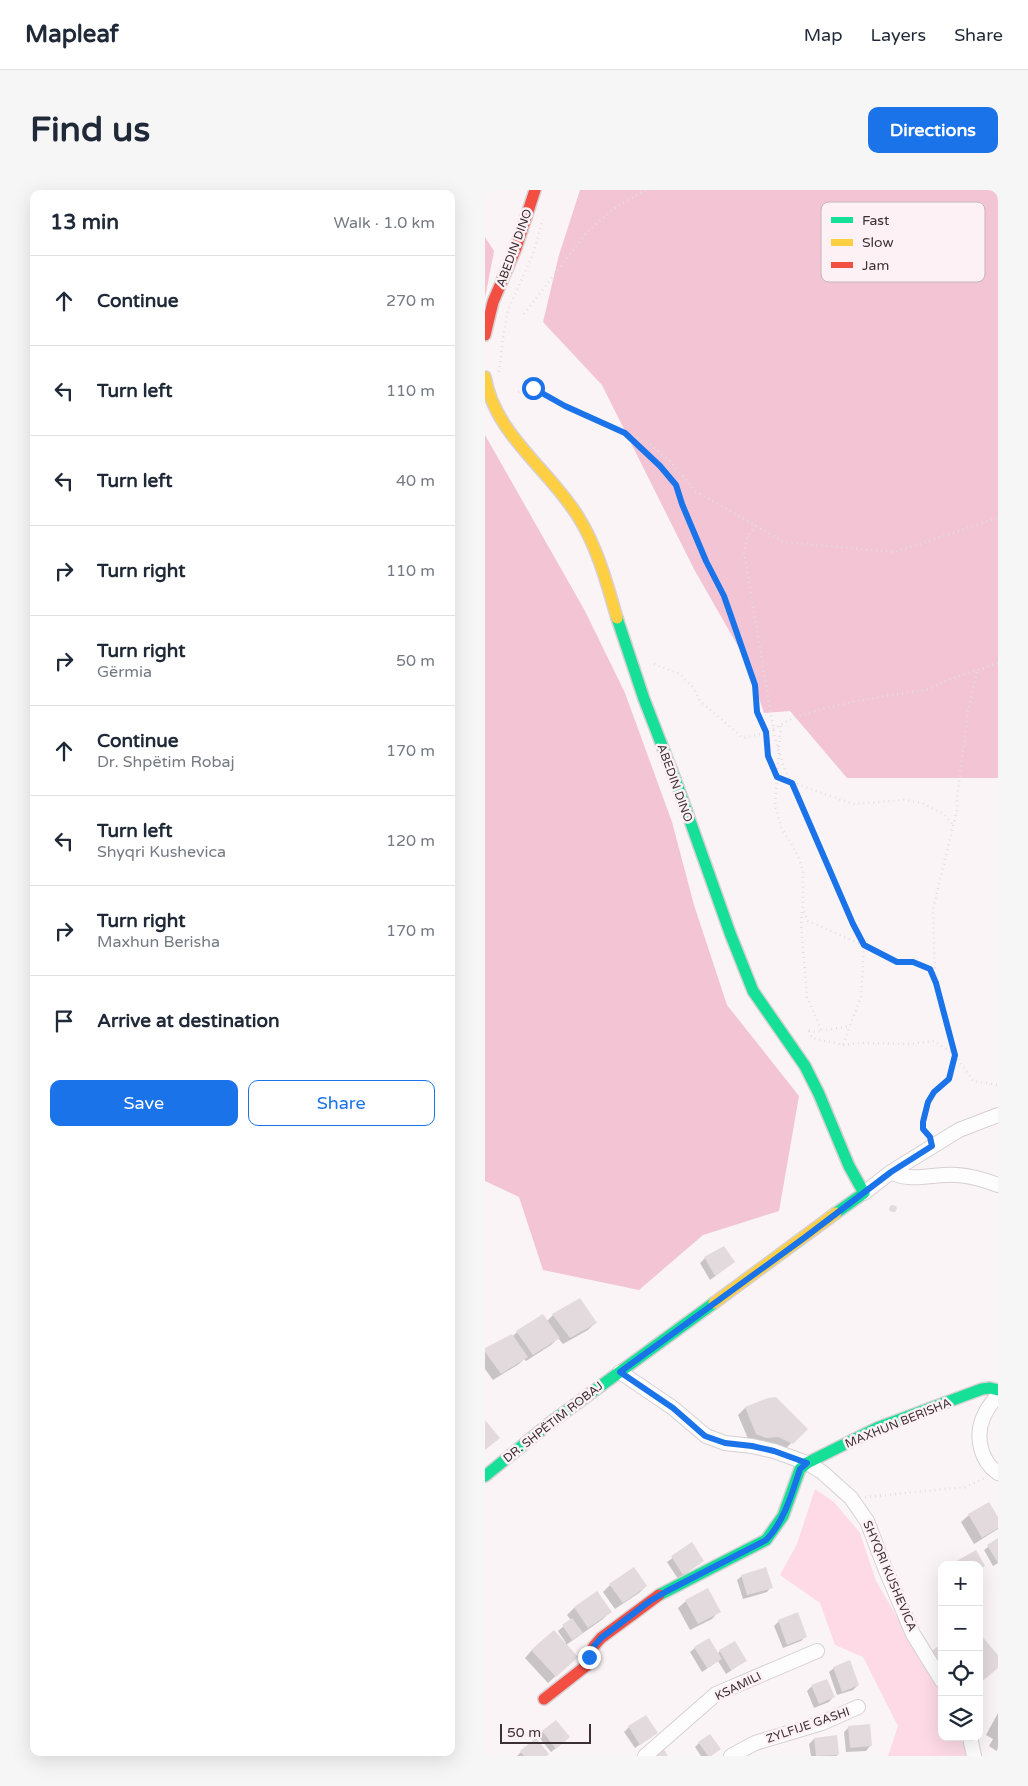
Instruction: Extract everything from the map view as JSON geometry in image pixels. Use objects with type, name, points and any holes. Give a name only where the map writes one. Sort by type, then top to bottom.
[{"type":"street","name":"ABEDIN DINO","points":[[485,335],[493,302],[517,248],[535,190]]},
{"type":"street","name":"ABEDIN DINO","points":[[485,377],[487,389],[499,416],[512,436],[550,480],[579,518],[596,552],[644,699],[753,991],[805,1066],[819,1094],[849,1166],[864,1193]]},
{"type":"street","points":[[864,1193],[891,1172],[959,1130],[998,1115]]},
{"type":"street","points":[[891,1172],[898,1176],[956,1174],[998,1185]]},
{"type":"street","name":"DR. SHPËTIM ROBAJ","points":[[485,1476],[551,1423],[864,1193]]},
{"type":"street","name":"SHYQRI KUSHEVICA","points":[[620,1372],[673,1408],[705,1436],[725,1443],[774,1451],[807,1463],[821,1472],[851,1498],[867,1521],[913,1634],[938,1675]]},
{"type":"street","name":"MAXHUN BERISHA","points":[[807,1463],[877,1428],[982,1389],[998,1390]]},
{"type":"street","points":[[996,1472],[985,1459],[979,1439],[983,1417],[998,1395]]},
{"type":"street","points":[[544,1699],[586,1666],[594,1646],[601,1638],[650,1601],[766,1540],[780,1522],[800,1469],[807,1463]]},
{"type":"street","name":"KSAMILI","points":[[645,1756],[717,1694],[817,1651]]},
{"type":"street","name":"ZYLFIJE GASHI","points":[[731,1756],[755,1743],[822,1723],[859,1707]]},
{"type":"street","points":[[971,1741],[974,1756]]},
{"type":"path","points":[[524,314],[589,231],[616,207],[646,190]]},
{"type":"path","points":[[518,392],[533,388],[565,406],[650,444],[672,463],[695,491],[784,542],[895,552],[998,518]]},
{"type":"path","points":[[625,433],[660,466],[676,485],[706,561],[724,596],[755,685],[757,712],[766,732],[768,756],[777,777],[853,804],[904,800],[922,803],[945,815],[953,825]]},
{"type":"path","points":[[756,526],[747,537],[744,552],[773,728],[792,783],[853,924],[864,945],[861,997],[843,1045]]},
{"type":"path","points":[[654,664],[680,674],[693,687],[700,701],[743,738],[766,732],[793,718],[825,708],[857,700],[929,689],[998,663]]},
{"type":"path","points":[[977,672],[968,712],[957,810],[933,909],[935,978],[955,1055],[973,1082],[998,1085]]},
{"type":"path","points":[[781,724],[775,804],[781,827],[798,856],[803,871],[801,923],[806,991],[822,1031]]},
{"type":"path","points":[[803,910],[808,921],[864,945],[897,962],[913,962],[930,969],[935,978]]},
{"type":"path","points":[[850,1026],[815,1032],[808,1030],[812,1038],[843,1045],[860,1043],[909,1044],[934,1041],[955,1055]]},
{"type":"path","points":[[932,1146],[930,1137],[923,1129],[928,1102],[934,1092],[949,1079],[955,1055]]},
{"type":"path","points":[[851,1498],[965,1487],[996,1472]]},
{"type":"shaded area","points":[[580,190],[998,190],[998,778],[847,778],[790,711],[764,713],[746,660],[695,571],[602,385],[543,322],[559,255]]},
{"type":"shaded area","points":[[485,237],[494,251],[485,298]]},
{"type":"shaded area","points":[[485,435],[585,611],[625,693],[672,822],[694,905],[727,1005],[799,1096],[779,1211],[703,1235],[639,1290],[543,1270],[519,1197],[485,1181]]},
{"type":"shaded area","points":[[815,1489],[834,1502],[860,1533],[876,1581],[938,1687],[938,1741],[965,1741],[967,1756],[888,1756],[898,1726],[863,1657],[835,1645],[820,1603],[780,1575],[797,1544]]},
{"type":"building","points":[[892,1205],[896,1206],[895,1212],[889,1210]]},
{"type":"building","points":[[724,1246],[735,1262],[715,1276],[704,1257]]},
{"type":"building","points":[[580,1298],[597,1323],[570,1338],[552,1314]]},
{"type":"building","points":[[543,1314],[560,1338],[533,1355],[516,1331]]},
{"type":"building","points":[[512,1334],[528,1357],[501,1374],[485,1352],[485,1348]]},
{"type":"building","points":[[776,1397],[808,1429],[793,1444],[778,1437],[766,1438],[756,1434],[745,1407],[768,1398]]},
{"type":"building","points":[[485,1420],[500,1438],[485,1450]]},
{"type":"building","points":[[989,1502],[998,1517],[998,1528],[982,1538],[968,1514]]},
{"type":"building","points":[[998,1538],[998,1563],[987,1545]]},
{"type":"building","points":[[692,1542],[704,1561],[683,1575],[671,1556]]},
{"type":"building","points":[[976,1550],[982,1561],[957,1561]]},
{"type":"building","points":[[634,1567],[647,1586],[623,1603],[609,1584]]},
{"type":"building","points":[[766,1567],[773,1588],[747,1595],[741,1575]]},
{"type":"building","points":[[708,1588],[721,1612],[698,1624],[685,1600]]},
{"type":"building","points":[[597,1591],[612,1612],[588,1628],[574,1607]]},
{"type":"building","points":[[798,1612],[807,1637],[787,1645],[778,1620]]},
{"type":"building","points":[[572,1618],[583,1633],[572,1640],[562,1625]]},
{"type":"building","points":[[554,1630],[578,1657],[556,1677],[531,1650]]},
{"type":"building","points":[[709,1638],[722,1659],[707,1668],[694,1647]]},
{"type":"building","points":[[983,1638],[998,1655],[998,1668],[983,1681]]},
{"type":"building","points":[[735,1641],[747,1661],[731,1670],[719,1650]]},
{"type":"building","points":[[938,1646],[938,1661],[932,1651]]},
{"type":"building","points":[[850,1660],[859,1685],[842,1692],[833,1667]]},
{"type":"building","points":[[827,1679],[835,1697],[819,1704],[811,1685]]},
{"type":"building","points":[[646,1715],[658,1733],[640,1745],[628,1726]]},
{"type":"building","points":[[556,1720],[570,1737],[556,1749],[542,1731]]},
{"type":"building","points":[[870,1724],[872,1746],[850,1748],[848,1726]]},
{"type":"building","points":[[710,1734],[721,1749],[708,1756],[698,1742]]},
{"type":"building","points":[[837,1735],[839,1755],[816,1756],[814,1738]]},
{"type":"building","points":[[536,1738],[549,1754],[547,1756],[524,1756],[520,1751]]},
{"type":"building","points":[[663,1748],[668,1756],[650,1756]]},
{"type":"traffic: fast","points":[[617,618],[644,699],[753,991],[805,1066],[819,1094],[849,1166],[864,1193],[836,1213]]},
{"type":"traffic: fast","points":[[485,1476],[550,1423],[714,1303]]},
{"type":"traffic: fast","points":[[659,1595],[766,1540],[783,1516],[800,1469],[807,1463],[877,1428],[982,1389],[998,1390]]},
{"type":"traffic: slow","points":[[485,377],[491,398],[511,434],[567,501],[586,530],[601,567],[617,618]]},
{"type":"traffic: slow","points":[[714,1303],[836,1213]]},
{"type":"traffic: jam","points":[[485,335],[493,302],[516,248],[535,190]]},
{"type":"traffic: jam","points":[[544,1699],[586,1666],[594,1646],[601,1638],[659,1595]]},
{"type":"route","points":[[533,388],[565,406],[625,433],[660,466],[676,485],[706,561],[724,596],[755,685],[757,712],[766,732],[768,756],[777,777],[792,783],[853,924],[864,945],[897,962],[913,962],[930,969],[935,978],[955,1055],[949,1079],[934,1092],[928,1102],[923,1129],[930,1137],[932,1146],[891,1172],[620,1372],[673,1408],[705,1436],[713,1440],[774,1451],[807,1463],[800,1469],[780,1522],[766,1540],[650,1601],[601,1638],[594,1646],[589,1657]]}]
